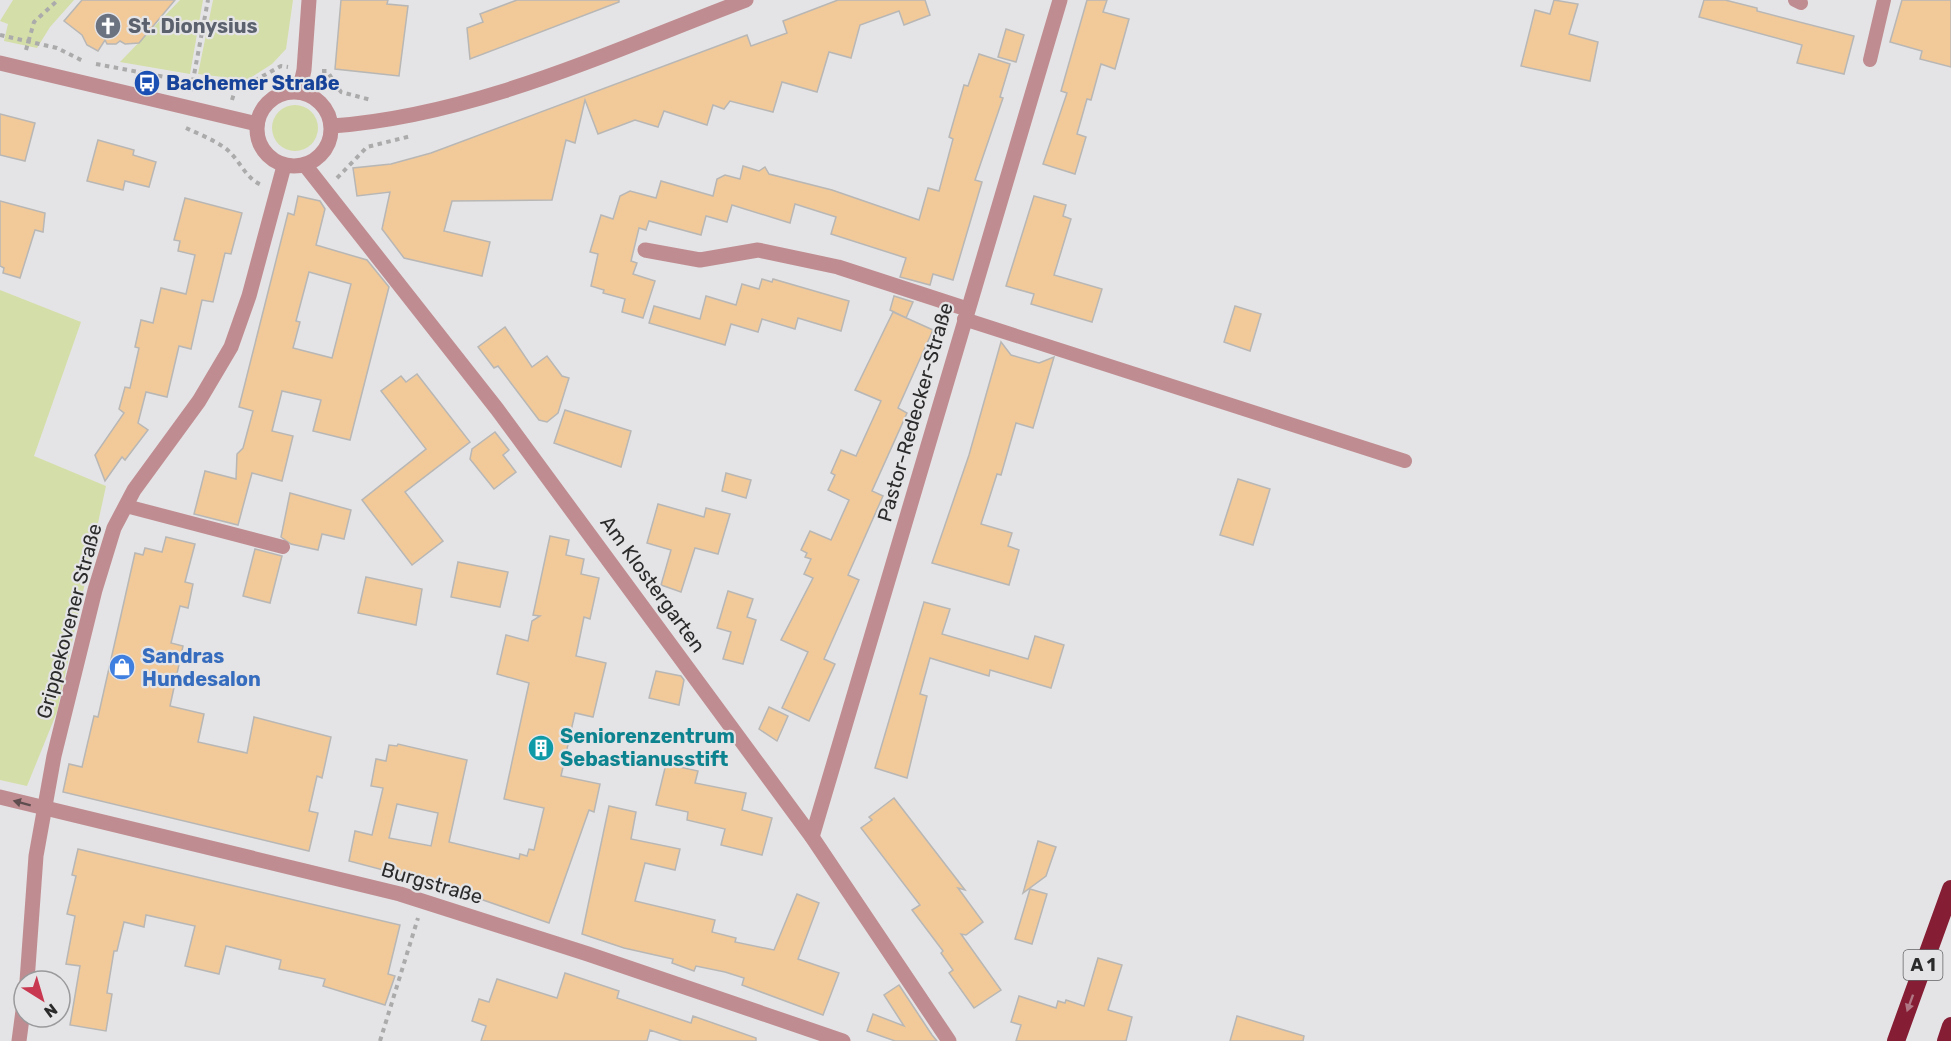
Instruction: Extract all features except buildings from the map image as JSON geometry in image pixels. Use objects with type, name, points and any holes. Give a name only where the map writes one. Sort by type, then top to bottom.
[{"type":"highway","name":"A 1","points":[[1896,1041],[1951,889]]},
{"type":"highway","points":[[1946,1041],[1951,1026]]},
{"type":"street","points":[[299,92],[304,70],[309,0]]},
{"type":"street","points":[[332,126],[424,115],[525,85],[746,0]]},
{"type":"street","name":"Pastor-Redecker-Straße","points":[[812,837],[1060,0]]},
{"type":"street","points":[[0,63],[257,124]]},
{"type":"street","points":[[286,92],[299,92],[314,97],[323,105],[332,126],[327,147],[317,159],[305,165],[284,166],[263,151],[257,134],[261,112],[269,101],[286,92]]},
{"type":"street","name":"Am Klostergarten","points":[[305,165],[497,409],[812,837],[949,1041]]},
{"type":"street","name":"Grippekovener Straße","points":[[28,969],[36,856],[54,756],[95,590],[114,528],[126,506],[199,401],[231,347],[249,296],[284,166]]},
{"type":"street","points":[[645,250],[700,260],[758,250],[838,267],[966,314]]},
{"type":"street","name":"Burgstraße","points":[[0,797],[423,901],[843,1041]]},
{"type":"lane","points":[[1870,60],[1884,0]]},
{"type":"lane","points":[[966,314],[1405,461]]},
{"type":"lane","points":[[126,506],[283,547]]},
{"type":"path","points":[[22,67],[34,22],[58,0]]},
{"type":"path","points":[[188,109],[208,0]]},
{"type":"path","points":[[0,35],[57,48],[83,61],[192,82],[243,87],[281,66],[327,72],[340,92],[375,101]]},
{"type":"path","points":[[380,1041],[423,901]]},
{"type":"green space","points":[[13,0],[74,0],[50,27],[37,48],[4,41],[8,24],[0,21]]},
{"type":"green space","points":[[180,0],[203,0],[190,74],[120,62]]},
{"type":"green space","points":[[213,0],[293,0],[286,49],[272,64],[247,80],[198,74]]},
{"type":"green space","points":[[295,105],[311,112],[318,128],[311,144],[295,151],[279,144],[272,128],[279,112]]},
{"type":"green space","points":[[0,290],[81,322],[34,456],[106,486],[57,712],[27,786],[0,780]]},
{"type":"place","name":"St. Dionysius","points":[[108,26]]},
{"type":"place","name":"Bachemer Straße","points":[[147,83]]},
{"type":"place","name":"Sandras Hundesalon","points":[[122,667]]},
{"type":"place","name":"Seniorenzentrum Sebastianusstift","points":[[541,748]]}]
